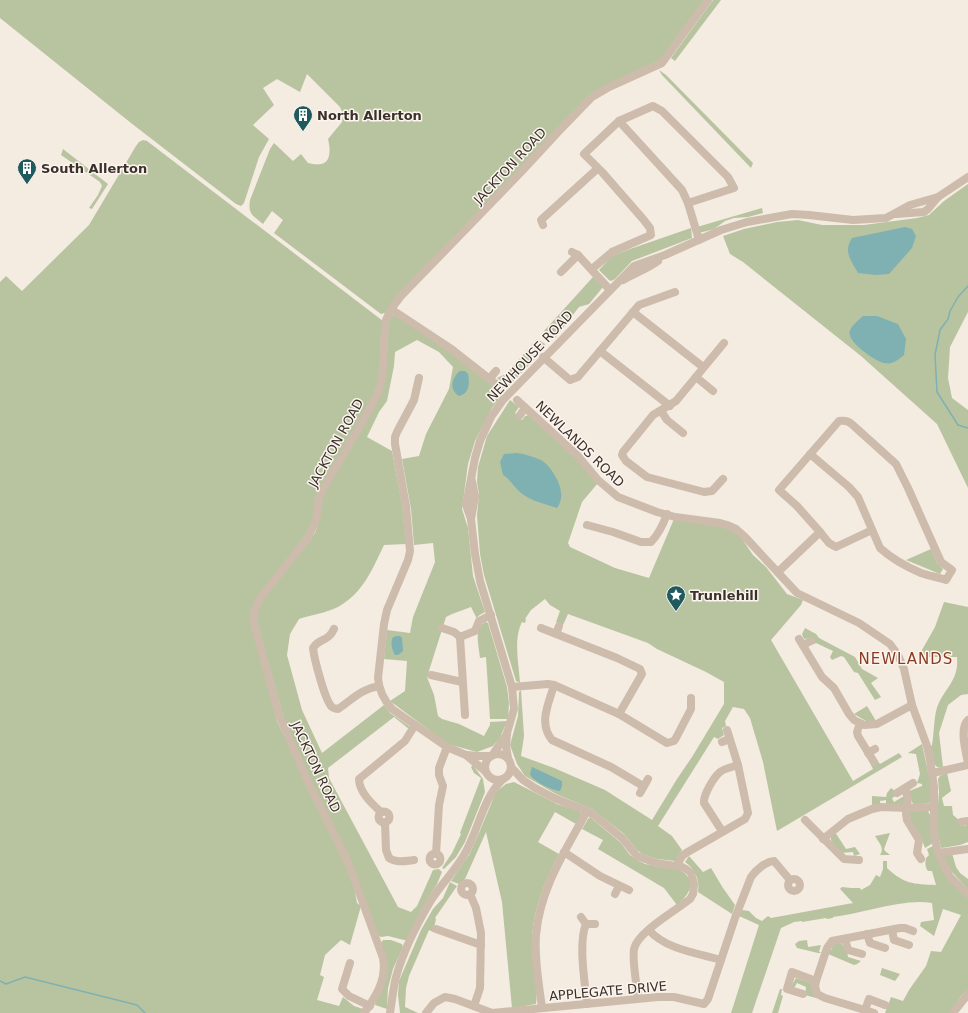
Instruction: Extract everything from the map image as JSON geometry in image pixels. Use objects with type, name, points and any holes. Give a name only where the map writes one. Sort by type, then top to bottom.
[{"type":"street","name":"JACKTON ROAD","points":[[364,1013],[375,998],[383,980],[383,958],[348,862],[309,784],[279,715],[255,630],[253,617],[258,601],[308,538],[316,520],[319,499],[322,491],[374,401],[381,383],[386,320],[391,309],[406,291],[592,97],[609,87],[662,63],[708,0]]},
{"type":"street","points":[[592,269],[612,252],[651,236],[650,228],[643,219],[602,172],[597,169],[584,154],[619,121],[653,106],[662,111],[728,176],[734,188],[688,204]]},
{"type":"street","points":[[619,121],[682,190],[699,240]]},
{"type":"street","points":[[543,225],[541,220],[597,169]]},
{"type":"street","name":"NEWHOUSE ROAD","points":[[508,758],[506,746],[507,733],[514,709],[514,697],[480,581],[471,519],[466,505],[475,458],[480,441],[492,417],[509,393],[634,266],[665,256],[734,226],[792,214],[853,220],[886,218],[910,205],[938,197],[968,176]]},
{"type":"street","points":[[561,272],[575,254],[613,288]]},
{"type":"street","points":[[544,357],[570,380],[578,378],[639,305],[675,292]]},
{"type":"street","points":[[391,309],[450,348],[501,388]]},
{"type":"street","points":[[633,312],[703,368]]},
{"type":"street","points":[[723,479],[712,492],[704,492],[647,477],[626,461],[622,455],[653,415],[676,401],[724,343]]},
{"type":"street","points":[[600,351],[670,406]]},
{"type":"street","points":[[489,379],[496,371]]},
{"type":"street","points":[[696,377],[713,391]]},
{"type":"street","points":[[419,378],[414,400],[395,437],[406,506],[410,550],[408,560],[387,610],[378,678],[379,686],[385,701],[392,709],[447,747],[466,755],[493,779],[505,778],[523,780]]},
{"type":"street","name":"NEWLANDS ROAD","points":[[517,400],[578,456],[598,480],[618,497],[667,514],[720,523],[736,529],[797,593],[860,623],[895,649],[900,658],[912,705],[927,746],[932,773],[934,834],[938,853],[950,877],[968,894]]},
{"type":"street","points":[[520,415],[525,408]]},
{"type":"street","points":[[660,411],[667,420],[683,433]]},
{"type":"street","points":[[810,454],[849,487],[858,497],[880,548],[883,551],[921,573],[937,576],[946,580],[952,570],[941,562],[896,464],[849,421],[839,421],[810,454],[779,490],[797,506],[829,543],[836,547],[872,530]]},
{"type":"street","points":[[587,525],[641,542],[651,542],[662,527],[667,514]]},
{"type":"street","points":[[610,541],[613,532]]},
{"type":"street","points":[[778,572],[820,532]]},
{"type":"street","points":[[460,637],[475,631],[480,621],[491,615]]},
{"type":"street","points":[[556,634],[559,626]]},
{"type":"street","points":[[442,628],[454,632],[460,637],[462,682],[460,705],[465,715]]},
{"type":"street","points":[[541,628],[617,658],[638,667],[641,670],[642,674],[619,714]]},
{"type":"street","points":[[334,629],[331,640],[317,643],[314,646],[313,651],[325,695],[332,707],[338,708],[363,690],[369,687],[379,686]]},
{"type":"street","points":[[804,642],[822,677],[832,686],[849,714],[860,724],[877,724],[912,705]]},
{"type":"street","points":[[431,676],[462,682]]},
{"type":"street","points":[[512,687],[548,684],[554,685],[619,714],[664,742],[670,743],[676,738],[690,712],[691,698]]},
{"type":"street","points":[[554,685],[545,721],[546,731],[552,740],[611,767],[642,790],[648,779]]},
{"type":"street","points":[[932,773],[968,764],[965,748],[964,728],[965,723],[968,720]]},
{"type":"street","points":[[860,724],[857,732],[858,736],[872,751],[874,762]]},
{"type":"street","points":[[414,860],[403,866],[387,856],[385,822],[381,822],[379,819],[381,812],[368,799],[359,783],[359,780],[405,741],[415,725]]},
{"type":"street","points":[[677,865],[682,856],[686,853],[745,819],[747,816],[748,813],[738,765],[726,740],[727,730]]},
{"type":"street","name":"NEWHOUSE ROAD","points":[[492,755],[507,733]]},
{"type":"street","points":[[436,854],[439,805],[443,786],[439,775],[439,768],[447,747]]},
{"type":"street","points":[[466,755],[478,756],[503,754],[508,758],[511,767],[523,780],[554,798],[587,811],[622,838],[637,856],[656,863],[677,865],[691,873],[694,884],[693,894],[690,899],[641,935],[635,944],[634,949],[638,998]]},
{"type":"street","points":[[488,798],[489,787],[486,762],[492,755]]},
{"type":"street","points":[[722,831],[703,799],[721,771],[738,765]]},
{"type":"street","points":[[390,1013],[396,976],[409,944],[430,902],[465,854],[488,798],[496,786],[510,772],[511,767]]},
{"type":"street","points":[[897,794],[914,783]]},
{"type":"street","points":[[905,789],[908,798],[906,814],[907,820],[919,840],[917,853],[920,859]]},
{"type":"street","points":[[823,839],[848,819],[864,811],[881,807],[934,807]]},
{"type":"street","points":[[542,1008],[536,954],[538,918],[548,886],[564,852],[587,811]]},
{"type":"street","points":[[805,820],[844,859],[859,860]]},
{"type":"street","points":[[938,853],[968,849]]},
{"type":"street","points":[[564,852],[600,876],[617,890],[629,890]]},
{"type":"street","name":"APPLEGATE DRIVE","points":[[426,1013],[434,1003],[445,998],[492,1013],[638,998],[674,997],[704,1004],[708,999],[749,881],[755,872],[768,862],[774,860],[790,880]]},
{"type":"street","points":[[470,894],[476,908],[481,933],[480,988],[474,1006]]},
{"type":"street","points":[[581,917],[586,924],[583,936],[583,950],[587,1004]]},
{"type":"street","points":[[586,924],[595,924]]},
{"type":"street","points":[[874,1013],[817,994],[816,981],[829,944],[832,941],[892,930],[905,928],[913,931]]},
{"type":"street","points":[[436,929],[481,945]]},
{"type":"street","points":[[649,930],[655,937],[664,943],[721,960]]},
{"type":"street","points":[[892,930],[894,940],[909,945]]},
{"type":"street","points":[[867,934],[870,943],[884,948]]},
{"type":"street","points":[[845,939],[848,950],[862,954]]},
{"type":"street","points":[[350,963],[351,974],[343,987],[343,991],[348,996],[370,1006]]},
{"type":"street","points":[[803,994],[787,989],[792,972],[816,981]]},
{"type":"street","points":[[953,1013],[968,994]]},
{"type":"street","points":[[865,1010],[869,999],[885,1004]]},
{"type":"street","points":[[392,1000],[395,1013]]},
{"type":"green space","points":[[0,0],[704,0],[661,61],[599,90],[385,313],[381,314],[274,233],[283,220],[272,211],[263,224],[250,211],[250,200],[270,149],[274,143],[293,161],[301,154],[308,163],[314,164],[325,163],[329,157],[330,150],[328,139],[342,122],[343,114],[340,107],[307,74],[300,92],[277,79],[263,88],[274,105],[253,125],[269,139],[259,157],[244,203],[241,206],[236,204],[131,123],[0,18]]},
{"type":"green space","points":[[713,0],[721,0],[675,61],[671,58]]},
{"type":"green space","points":[[659,70],[666,75],[753,163],[751,168],[662,75]]},
{"type":"green space","points":[[143,140],[147,141],[383,321],[380,377],[371,401],[327,476],[310,529],[263,591],[251,622],[277,721],[353,881],[357,903],[361,906],[350,945],[341,940],[325,955],[320,975],[324,977],[317,1000],[339,1006],[343,997],[354,1006],[363,1009],[360,1013],[0,1013],[0,282],[6,276],[22,291],[89,225],[136,146]]},
{"type":"green space","points":[[63,149],[108,184],[92,209],[89,208],[102,186],[100,182],[61,155]]},
{"type":"green space","points":[[968,184],[968,312],[950,347],[948,378],[952,398],[968,410],[968,488],[937,424],[861,356],[743,262],[730,254],[723,236],[744,229],[777,222],[798,220],[822,225],[864,225],[917,218],[929,215],[944,201]]},
{"type":"green space","points":[[762,208],[763,213],[748,217],[734,218],[725,221],[714,229],[699,233],[697,227]]},
{"type":"green space","points":[[691,228],[692,238],[632,261],[615,279],[611,281],[599,270],[612,256]]},
{"type":"green space","points":[[593,277],[603,287],[589,304],[579,307],[555,338],[552,339],[546,335],[544,331]]},
{"type":"green space","points":[[395,314],[462,361],[502,392],[502,395],[492,408],[475,441],[468,464],[462,509],[468,528],[473,576],[485,612],[478,616],[477,619],[471,607],[446,617],[427,677],[434,695],[438,716],[442,719],[459,724],[484,736],[490,722],[507,721],[500,738],[493,746],[477,752],[448,744],[390,701],[405,691],[407,661],[384,659],[387,630],[410,633],[413,617],[435,562],[433,543],[414,545],[411,509],[402,459],[419,456],[426,434],[449,389],[453,367],[439,352],[417,340],[395,352],[394,366],[387,401],[379,412],[367,437],[392,451],[402,504],[406,544],[384,545],[366,580],[347,601],[333,609],[299,619],[290,634],[287,655],[302,710],[322,753],[384,705],[390,713],[409,726],[409,729],[394,717],[328,768],[329,778],[398,907],[411,912],[417,906],[433,870],[439,869],[442,872],[406,940],[388,936],[381,937],[377,935],[287,730],[256,618],[260,603],[315,533],[319,521],[323,495],[382,389],[389,318]]},
{"type":"green space","points":[[537,339],[545,344],[544,349],[510,385],[506,385],[497,378],[506,374]]},
{"type":"green space","points":[[510,400],[519,407],[515,413],[522,420],[525,416],[529,415],[572,453],[598,483],[582,502],[568,543],[570,547],[615,568],[649,578],[674,519],[728,528],[740,536],[753,555],[766,567],[787,594],[803,600],[801,605],[771,640],[853,781],[873,769],[870,763],[873,754],[880,764],[899,753],[902,757],[777,831],[763,762],[750,718],[744,709],[733,707],[725,721],[726,726],[722,728],[724,735],[718,739],[714,737],[658,826],[672,836],[682,850],[675,861],[657,859],[642,854],[624,834],[592,809],[556,794],[525,776],[517,764],[510,745],[518,716],[519,692],[521,690],[524,736],[521,756],[554,768],[605,790],[652,820],[724,704],[724,682],[657,649],[648,643],[568,614],[563,625],[556,622],[560,611],[550,605],[545,599],[531,610],[525,619],[525,623],[522,622],[519,629],[517,652],[520,683],[516,681],[484,575],[480,554],[477,515],[479,494],[477,482],[478,467],[487,436]]},
{"type":"green space","points":[[931,549],[937,563],[943,569],[940,574],[906,560]]},
{"type":"green space","points":[[944,602],[968,607],[968,694],[961,695],[948,705],[939,733],[943,767],[939,767],[934,764],[930,747],[932,745],[938,705],[954,678],[957,657],[918,657],[935,627]]},
{"type":"green space","points":[[486,622],[488,623],[507,687],[509,703],[508,719],[490,719],[486,657],[480,658],[478,637],[479,628]]},
{"type":"green space","points":[[805,628],[816,634],[819,638],[855,657],[862,669],[878,678],[871,683],[881,697],[875,700],[858,673],[854,672],[844,657],[841,656],[832,660],[830,657],[833,651],[816,643],[814,644],[811,638],[804,639],[802,634]]},
{"type":"green space","points":[[867,706],[876,721],[866,721],[854,714]]},
{"type":"green space","points":[[922,744],[930,781],[931,801],[929,803],[914,805],[909,791],[922,786],[922,784],[917,783],[920,774],[916,754],[908,753]]},
{"type":"green space","points":[[473,765],[483,779],[485,792],[465,842],[456,857],[444,869],[442,868],[452,853],[461,834],[460,833],[481,778],[474,773],[471,767]]},
{"type":"green space","points":[[947,773],[951,791],[942,798],[944,806],[952,806],[953,815],[959,820],[960,824],[965,826],[968,824],[968,842],[942,848],[936,828],[939,792],[938,779],[940,776]]},
{"type":"green space","points":[[514,782],[557,804],[580,811],[581,815],[576,824],[555,812],[538,842],[559,854],[548,876],[534,921],[532,945],[536,982],[536,1004],[512,1008],[502,902],[486,832],[465,879],[459,884],[451,881],[469,855],[496,792],[506,784]]},
{"type":"green space","points":[[891,788],[895,791],[896,796],[892,798],[894,802],[904,796],[904,805],[886,804],[886,800],[880,801],[880,805],[872,806],[872,796],[886,797]]},
{"type":"green space","points":[[911,811],[928,811],[931,817],[933,843],[925,848],[909,815]]},
{"type":"green space","points":[[590,817],[620,842],[630,855],[637,860],[645,864],[680,870],[686,874],[689,879],[690,888],[682,901],[677,905],[664,888],[598,849],[603,840],[582,829]]},
{"type":"green space","points":[[835,832],[846,849],[855,847],[860,854],[854,856],[853,852],[840,853],[831,840],[831,837]]},
{"type":"green space","points":[[890,833],[884,849],[890,855],[880,855],[882,848],[875,836]]},
{"type":"green space","points":[[933,846],[947,877],[968,898],[968,990],[961,996],[950,1013],[885,1013],[891,997],[903,1001],[926,966],[931,951],[941,952],[961,915],[943,909],[934,936],[920,926],[921,922],[934,920],[932,903],[921,902],[896,904],[827,919],[794,922],[781,928],[752,1013],[731,1013],[759,925],[739,916],[742,910],[749,911],[756,918],[762,921],[768,916],[771,918],[853,903],[840,889],[842,887],[860,888],[861,890],[870,885],[876,875],[880,877],[883,869],[883,861],[887,861],[887,868],[904,880],[921,884],[936,885],[932,871],[928,871],[926,868],[926,858],[929,855],[927,849]]},
{"type":"green space","points":[[952,853],[956,867],[960,873],[968,879],[968,889],[951,871],[943,857],[945,854]]},
{"type":"green space","points":[[689,856],[703,872],[711,868],[735,905],[732,914],[698,892],[696,875],[692,868],[685,862]]},
{"type":"green space","points":[[450,882],[457,886],[435,918],[433,932],[429,930],[409,976],[406,988],[405,1007],[418,1013],[400,1013],[398,995],[399,981],[421,930],[433,909],[443,898]]},
{"type":"green space","points":[[383,940],[391,940],[402,944],[403,947],[393,969],[388,988],[387,1009],[375,1005],[379,994],[381,943]]},
{"type":"green space","points":[[807,940],[808,947],[821,945],[819,952],[822,953],[797,948],[795,944],[799,941]]},
{"type":"green space","points":[[841,943],[847,952],[848,957],[861,961],[854,965],[828,954],[829,949],[831,950],[834,944]]},
{"type":"green space","points":[[882,968],[900,974],[895,981],[880,975]]},
{"type":"green space","points":[[796,978],[811,983],[816,998],[805,995],[806,987],[797,983],[794,988],[792,987]]},
{"type":"green space","points":[[780,989],[782,989],[781,995],[783,996],[778,1013],[772,1013]]},
{"type":"water","points":[[905,227],[912,229],[916,236],[912,248],[889,274],[876,275],[858,273],[848,252],[849,243],[852,238]]},
{"type":"water","points":[[863,316],[877,316],[898,324],[906,339],[904,355],[892,363],[884,363],[874,359],[856,345],[852,340],[850,330]]},
{"type":"water","points":[[460,371],[465,371],[468,374],[469,381],[467,391],[459,396],[454,391],[452,384],[453,380]]},
{"type":"water","points":[[517,453],[541,460],[551,470],[561,489],[561,499],[557,508],[525,496],[503,475],[500,462],[504,454]]},
{"type":"water","points":[[397,636],[402,638],[403,651],[398,655],[395,655],[392,648],[392,641],[393,637]]},
{"type":"water","points":[[532,767],[562,781],[560,791],[557,791],[535,780],[530,774]]},
{"type":"waterway","points":[[968,286],[958,297],[950,311],[948,319],[940,330],[935,355],[937,392],[958,425],[968,428]]},
{"type":"waterway","points":[[0,981],[6,984],[25,977],[137,1005],[145,1013]]},
{"type":"place","name":"North Allerton","points":[[303,132]]},
{"type":"place","name":"South Allerton","points":[[27,185]]},
{"type":"place","name":"Trunlehill","points":[[676,612]]},
{"type":"district","name":"NEWLANDS","points":[[906,659]]}]
